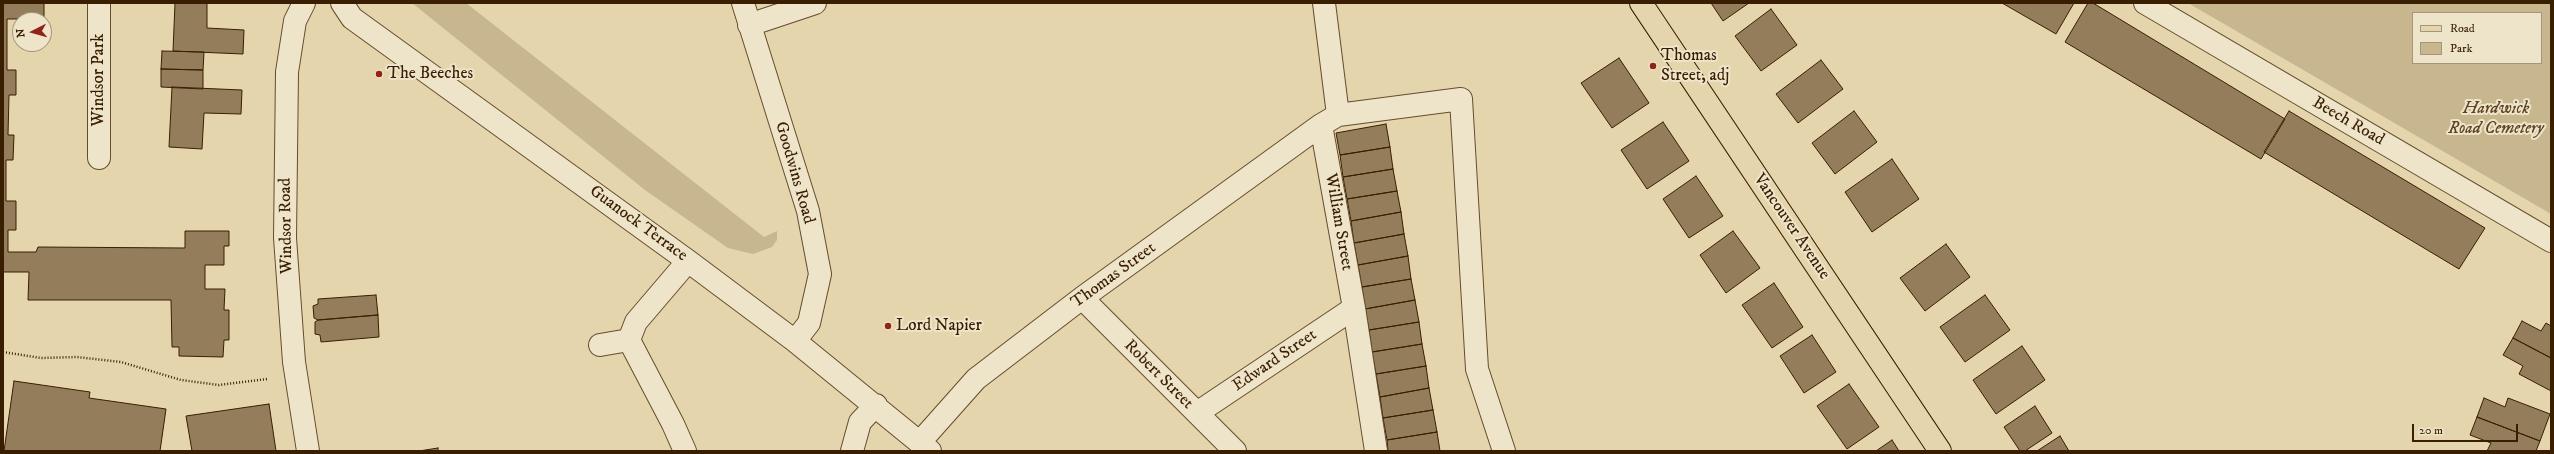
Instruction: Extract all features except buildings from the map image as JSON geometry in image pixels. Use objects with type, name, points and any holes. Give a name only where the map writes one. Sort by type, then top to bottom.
[{"type":"main road","name":"Vancouver Avenue","points":[[1641,3],[1940,451]]},
{"type":"street","name":"Windsor Park","points":[[99,3],[100,158]]},
{"type":"street","name":"Windsor Road","points":[[304,3],[295,21],[286,72],[285,238],[296,375],[308,451]]},
{"type":"street","name":"Guanock Terrace","points":[[342,3],[352,18],[688,261],[795,341],[925,446]]},
{"type":"street","name":"Goodwins Road","points":[[743,3],[808,211],[820,274],[809,323],[795,341]]},
{"type":"street","points":[[749,25],[815,3]]},
{"type":"street","name":"William Street","points":[[1324,3],[1330,120],[1354,308],[1376,451]]},
{"type":"street","name":"Beech Road","points":[[2145,3],[2551,242]]},
{"type":"street","points":[[1330,120],[1461,99],[1477,369],[1504,451]]},
{"type":"street","name":"Thomas Street","points":[[925,446],[976,379],[1082,298],[1330,120]]},
{"type":"street","points":[[684,451],[673,424],[629,340],[636,322],[688,261]]},
{"type":"street","name":"Robert Street","points":[[1082,298],[1235,451]]},
{"type":"street","name":"Edward Street","points":[[1197,413],[1354,308]]},
{"type":"street","points":[[600,345],[629,340]]},
{"type":"street","points":[[852,451],[860,422],[876,405]]},
{"type":"path","points":[[3,352],[41,358],[77,357],[121,362],[181,380],[219,384],[296,375]]},
{"type":"green space","points":[[412,3],[466,3],[764,237],[777,231],[777,240],[772,247],[753,254],[728,248],[645,190]]},
{"type":"green space","name":"Hardwick Road Cemetery","points":[[2188,3],[2551,3],[2551,214]]},
{"type":"place","name":"Thomas Street, adj","points":[[1653,66]]},
{"type":"place","name":"The Beeches","points":[[379,74]]},
{"type":"place","name":"Lord Napier","points":[[888,326]]}]
